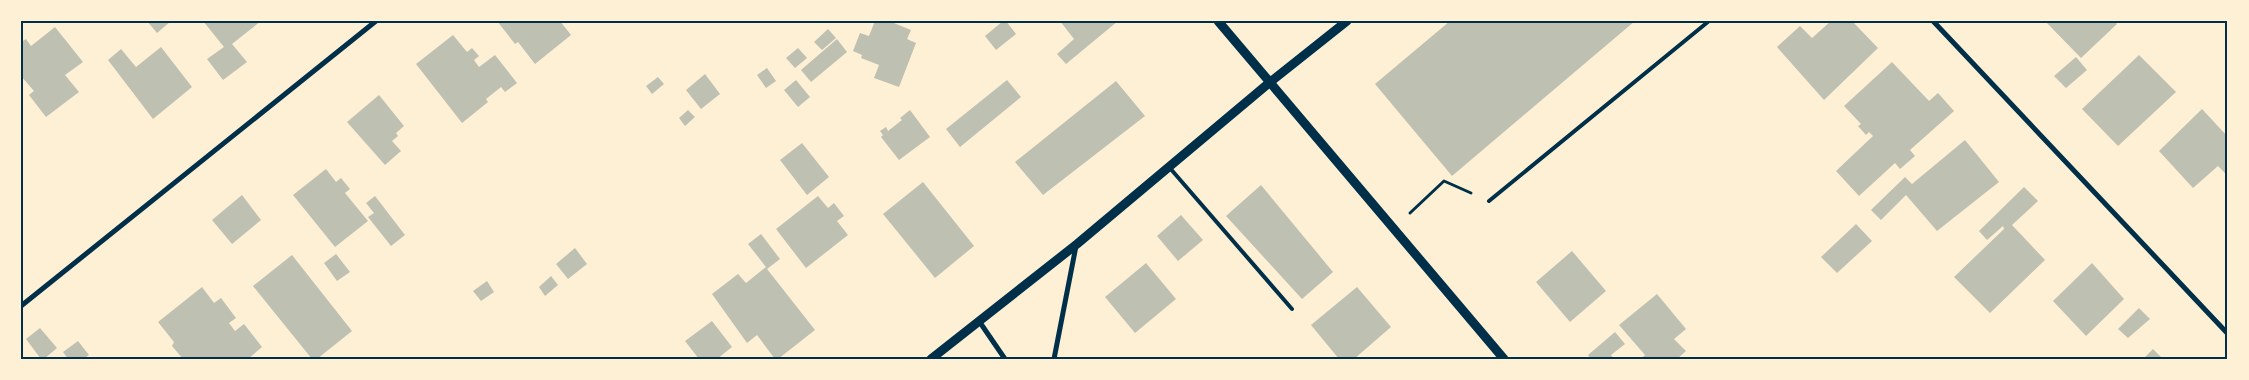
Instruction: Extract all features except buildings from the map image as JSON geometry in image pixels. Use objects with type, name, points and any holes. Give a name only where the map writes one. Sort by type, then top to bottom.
[{"type":"street","points":[[21,306],[376,21]]},
{"type":"street","points":[[1218,21],[1504,359]]},
{"type":"street","points":[[931,359],[1077,244],[1269,83],[1347,21]]},
{"type":"street","points":[[1933,21],[2228,334]]},
{"type":"street","points":[[1054,359],[1077,244]]},
{"type":"street","points":[[979,321],[1005,359]]},
{"type":"lane","points":[[1489,201],[1709,21]]},
{"type":"lane","points":[[1168,167],[1292,309]]},
{"type":"path","points":[[1394,229],[1444,181],[1489,201]]}]
